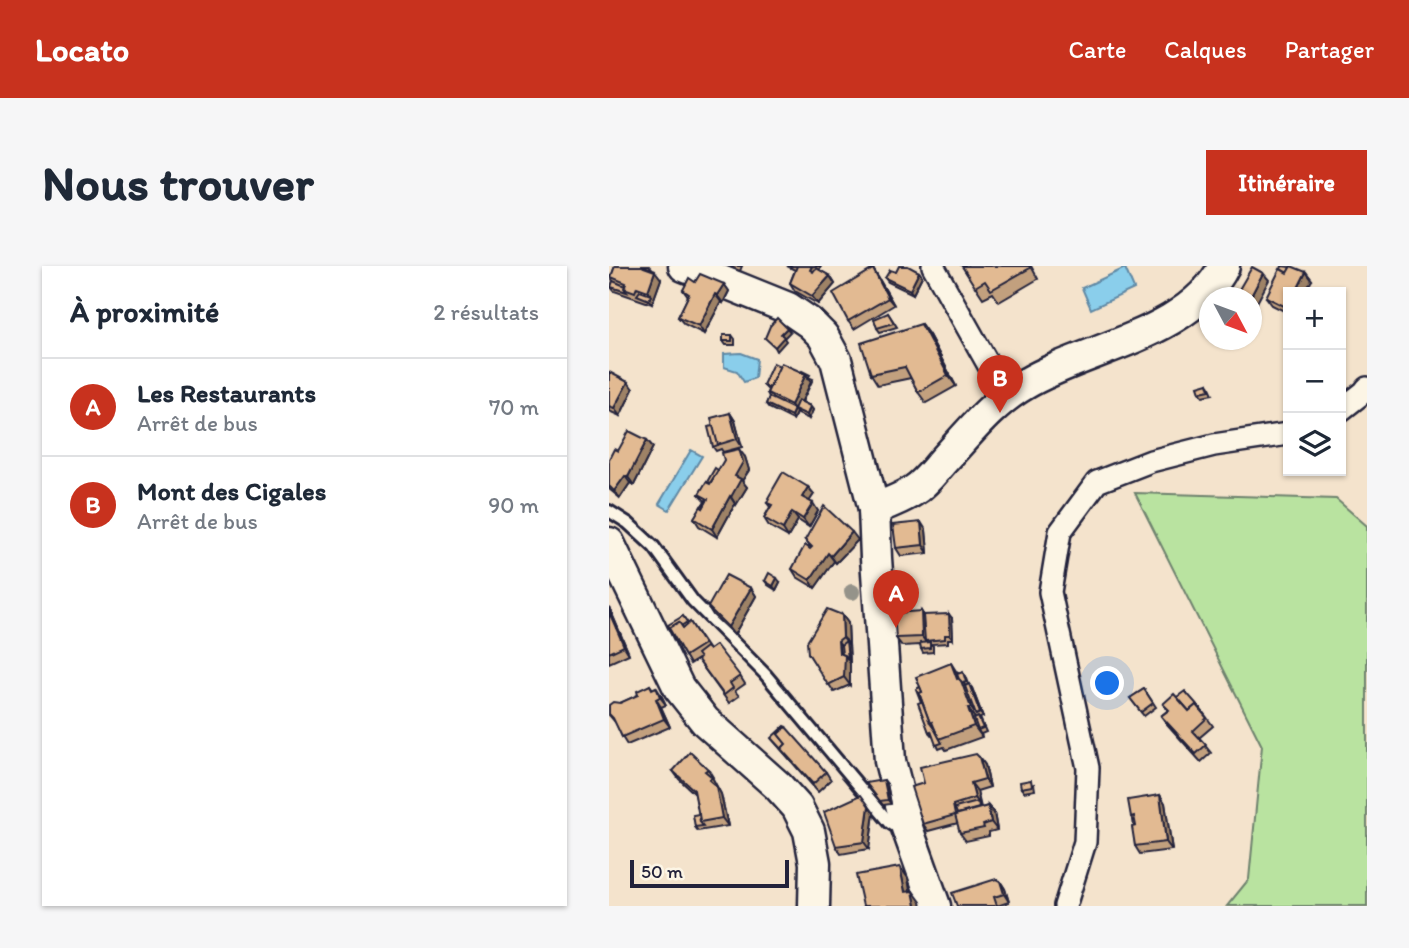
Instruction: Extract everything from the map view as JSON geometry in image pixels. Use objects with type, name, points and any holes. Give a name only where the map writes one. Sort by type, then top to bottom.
[{"type":"street","points":[[684,266],[788,308],[823,336],[836,360],[874,509],[890,761],[907,828],[935,906]]},
{"type":"street","points":[[933,266],[1006,396]]},
{"type":"street","points":[[874,509],[915,490],[1006,396],[1027,383],[1180,314],[1205,295],[1224,266]]},
{"type":"street","points":[[1346,406],[1367,388]]},
{"type":"street","points":[[1065,906],[1085,842],[1088,768],[1050,592],[1060,532],[1097,482],[1151,461],[1214,444],[1283,435]]},
{"type":"street","points":[[609,542],[679,688],[705,721],[778,786],[797,807],[809,831],[815,863],[814,906]]},
{"type":"lane","points":[[609,511],[628,523],[654,547],[693,601],[765,674],[890,823],[900,831],[907,828]]},
{"type":"green space","points":[[1135,493],[1336,499],[1367,526],[1367,906],[1227,906],[1249,879],[1262,746]]},
{"type":"water","points":[[1125,268],[1134,289],[1091,309],[1082,288]]},
{"type":"water","points":[[741,353],[757,359],[755,378],[744,382],[737,371],[724,367],[724,354]]},
{"type":"water","points":[[691,450],[702,456],[669,510],[659,504]]},
{"type":"building","points":[[615,266],[645,266],[655,271],[648,291],[637,287],[635,292],[624,288],[626,283],[611,277]]},
{"type":"building","points":[[797,266],[812,266],[810,270],[813,272],[816,268],[830,276],[812,296],[790,283]]},
{"type":"building","points":[[899,266],[908,266],[919,272],[910,290],[885,278],[890,270],[896,272]]},
{"type":"building","points":[[962,266],[1030,268],[991,290],[985,281],[975,287]]},
{"type":"building","points":[[1282,266],[1290,267],[1288,273],[1281,269]]},
{"type":"building","points":[[1291,266],[1306,272],[1298,287],[1283,287],[1283,306],[1266,297],[1280,269],[1287,273]]},
{"type":"building","points":[[1252,267],[1263,273],[1256,287],[1240,287]]},
{"type":"building","points":[[873,269],[888,298],[848,321],[833,293]]},
{"type":"building","points":[[700,274],[724,284],[717,295],[715,294],[699,326],[678,317],[689,294],[683,290],[689,278],[695,282]]},
{"type":"building","points":[[613,281],[625,286],[627,292],[611,287]]},
{"type":"building","points":[[640,291],[651,295],[649,300],[637,295]]},
{"type":"building","points":[[888,313],[894,323],[877,328],[874,319]]},
{"type":"building","points":[[777,318],[787,328],[781,334],[784,337],[775,347],[765,338]]},
{"type":"building","points":[[921,324],[948,375],[918,392],[905,367],[871,374],[861,343]]},
{"type":"building","points":[[723,335],[732,335],[732,341],[723,341]]},
{"type":"building","points":[[773,363],[780,366],[769,388],[763,385]]},
{"type":"building","points":[[781,363],[806,374],[791,405],[767,393]]},
{"type":"building","points":[[609,372],[628,382],[614,408],[609,406]]},
{"type":"building","points":[[1208,383],[1210,390],[1200,392],[1198,386]]},
{"type":"building","points":[[769,397],[794,409],[791,416],[766,404]]},
{"type":"building","points":[[798,400],[810,406],[807,415],[794,409]]},
{"type":"building","points":[[730,413],[737,439],[717,445],[711,418]]},
{"type":"building","points":[[713,426],[718,445],[713,447],[708,427]]},
{"type":"building","points":[[629,431],[647,440],[628,477],[625,476],[614,491],[609,486],[609,459],[614,449],[618,451]]},
{"type":"building","points":[[739,449],[743,462],[735,476],[741,479],[712,529],[694,518],[708,499],[699,494],[706,482],[710,484],[724,460],[722,453]]},
{"type":"building","points":[[715,468],[718,470],[710,483],[707,482]]},
{"type":"building","points":[[783,472],[808,487],[802,497],[813,503],[803,519],[792,512],[783,529],[764,518],[772,505],[767,503],[768,498]]},
{"type":"building","points":[[824,506],[852,532],[831,556],[828,553],[810,580],[792,569],[805,545],[810,549],[812,547],[805,540]]},
{"type":"building","points":[[921,522],[923,545],[896,548],[893,525]]},
{"type":"building","points":[[769,573],[777,578],[773,586],[765,581]]},
{"type":"building","points":[[726,575],[751,588],[728,627],[708,607]]},
{"type":"building","points":[[827,609],[842,615],[843,637],[838,641],[839,653],[845,655],[844,677],[828,685],[808,653],[807,642]]},
{"type":"building","points":[[921,611],[922,637],[896,638],[894,613]]},
{"type":"building","points":[[609,612],[624,646],[609,653]]},
{"type":"building","points":[[949,614],[950,635],[945,635],[945,639],[925,641],[923,615]]},
{"type":"building","points":[[683,616],[687,622],[681,626],[679,622],[670,628],[668,625]]},
{"type":"building","points":[[679,622],[683,628],[690,622],[704,644],[685,656],[669,628]]},
{"type":"building","points":[[846,641],[848,659],[842,654],[841,645]]},
{"type":"building","points":[[930,642],[930,648],[921,649],[920,643]]},
{"type":"building","points":[[716,645],[740,676],[730,683],[733,688],[724,695],[698,660],[700,658],[697,654],[706,647],[709,650]]},
{"type":"building","points":[[951,663],[957,679],[960,678],[971,708],[968,708],[974,726],[939,739],[932,722],[930,723],[916,677]]},
{"type":"building","points":[[963,672],[966,682],[963,683],[957,674]]},
{"type":"building","points":[[969,684],[980,713],[976,715],[965,686]]},
{"type":"building","points":[[650,685],[652,689],[656,687],[660,697],[656,699],[664,719],[622,737],[609,714],[609,705],[638,695],[637,691]]},
{"type":"building","points":[[920,687],[922,692],[919,693],[930,723],[942,743],[936,745],[918,703],[921,702],[916,689]]},
{"type":"building","points":[[1144,689],[1153,703],[1141,712],[1130,698]]},
{"type":"building","points":[[1185,691],[1200,708],[1196,705],[1189,711],[1177,697]]},
{"type":"building","points":[[1174,694],[1189,711],[1196,705],[1207,718],[1193,731],[1206,745],[1196,754],[1161,716],[1169,710],[1163,704]]},
{"type":"building","points":[[978,717],[983,728],[978,730],[974,719]]},
{"type":"building","points":[[784,726],[786,727],[778,734],[786,744],[781,749],[771,738]]},
{"type":"building","points":[[786,727],[826,772],[813,784],[781,749],[786,744],[778,734]]},
{"type":"building","points":[[690,752],[708,769],[705,771],[712,777],[709,780],[716,786],[722,818],[700,822],[694,790],[673,771]]},
{"type":"building","points":[[976,754],[985,779],[971,783],[975,798],[953,805],[955,815],[923,824],[911,787],[924,783],[920,767]]},
{"type":"building","points":[[884,780],[888,800],[880,801],[866,783]]},
{"type":"building","points":[[1031,780],[1032,786],[1021,788],[1020,782]]},
{"type":"building","points":[[861,795],[869,806],[864,842],[836,846],[824,812]]},
{"type":"building","points":[[1160,795],[1166,842],[1135,846],[1132,827],[1136,826],[1134,816],[1131,817],[1128,800]]},
{"type":"building","points":[[978,802],[979,808],[957,814],[955,808]]},
{"type":"building","points":[[988,806],[991,822],[983,825],[984,828],[960,833],[955,815]]},
{"type":"building","points":[[699,814],[703,826],[695,827],[693,815]]},
{"type":"building","points":[[900,867],[905,892],[913,891],[916,906],[863,906],[856,875]]},
{"type":"building","points":[[996,879],[1000,881],[1004,894],[994,897],[997,906],[957,906],[952,893]]},
{"type":"place","name":"Mont des Cigales","points":[[1000,413]]},
{"type":"place","name":"Les Restaurants","points":[[896,628]]}]
